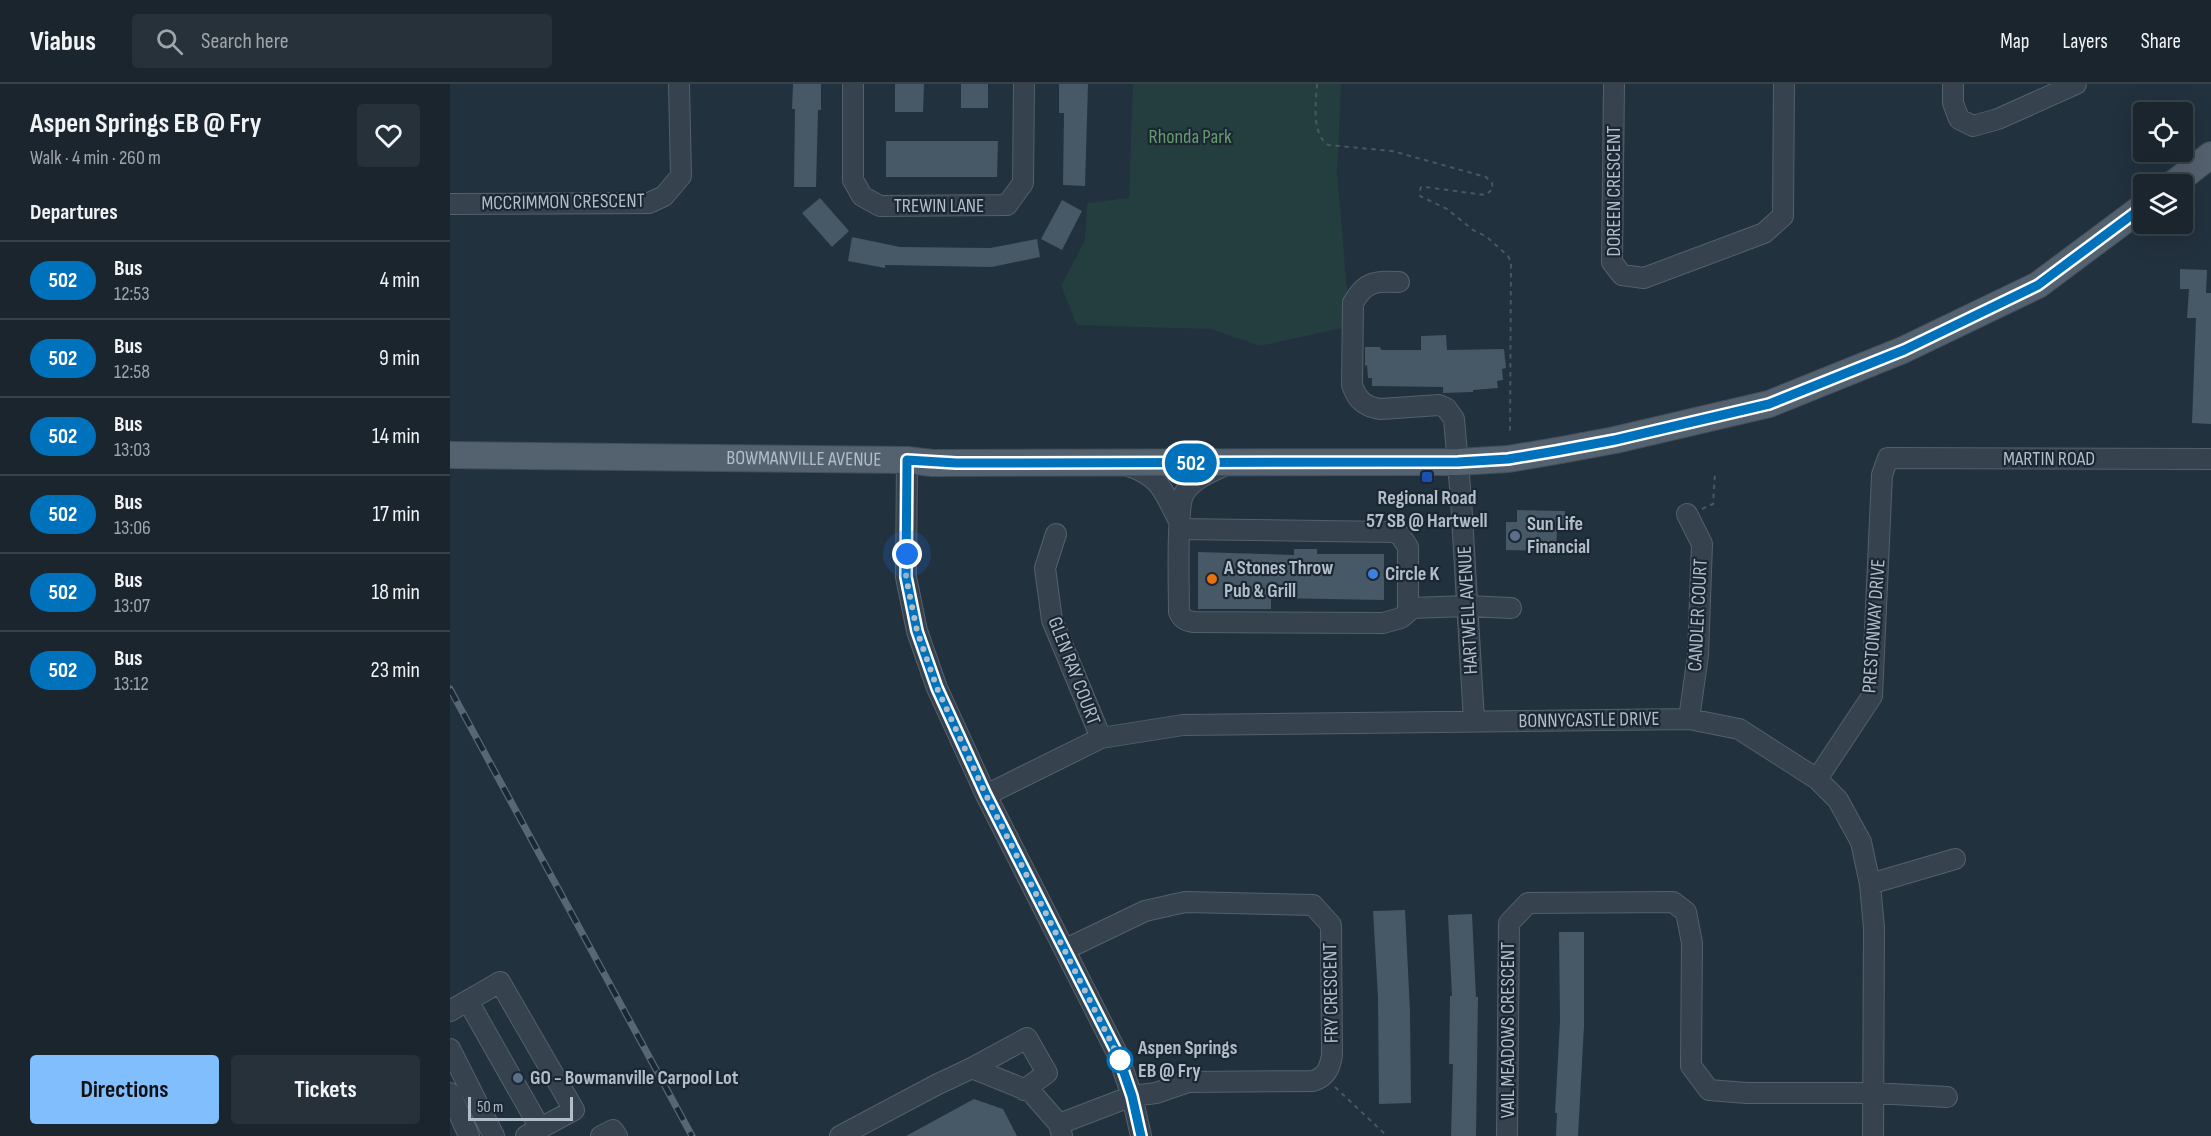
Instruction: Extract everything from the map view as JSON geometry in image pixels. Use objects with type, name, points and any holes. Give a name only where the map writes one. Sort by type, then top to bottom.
[{"type":"main road","points":[[2186,174],[2211,155]]},
{"type":"main road","name":"BOWMANVILLE AVENUE","points":[[450,455],[907,460],[932,463],[1458,462],[1508,459],[1615,440],[1769,404],[1904,350],[2038,285],[2133,214]]},
{"type":"street","name":"MCCRIMMON CRESCENT","points":[[450,204],[649,203],[664,196],[681,176],[679,84]]},
{"type":"street","name":"TREWIN LANE","points":[[853,84],[852,180],[862,196],[880,206],[1007,205],[1023,183],[1024,84]]},
{"type":"street","name":"DOREEN CRESCENT","points":[[1614,84],[1612,262],[1622,275],[1644,278],[1764,233],[1783,216],[1784,84]]},
{"type":"street","points":[[1953,84],[1953,103],[1959,119],[1973,126],[1998,119],[2076,84]]},
{"type":"street","name":"HARTWELL AVENUE","points":[[1399,282],[1382,281],[1365,286],[1353,303],[1352,385],[1355,395],[1362,403],[1381,409],[1433,405],[1446,408],[1454,419],[1474,721]]},
{"type":"street","name":"MARTIN ROAD","points":[[1888,458],[2211,459]]},
{"type":"street","name":"PRESTONWAY DRIVE","points":[[1817,779],[1872,696],[1882,476],[1888,458]]},
{"type":"street","points":[[907,460],[906,577],[917,631],[937,688],[986,795],[1118,1055],[1132,1096],[1141,1136]]},
{"type":"street","points":[[1121,463],[1144,472],[1159,483],[1180,525]]},
{"type":"street","points":[[1180,525],[1393,532],[1400,535],[1408,548],[1410,608],[1405,616],[1383,623],[1187,621],[1179,612],[1180,504],[1185,492],[1208,474],[1230,463]]},
{"type":"street","name":"CANDLER COURT","points":[[1687,514],[1702,544],[1698,655],[1689,719]]},
{"type":"street","name":"GLEN RAY COURT","points":[[1056,534],[1045,568],[1052,620],[1101,738]]},
{"type":"street","points":[[1410,608],[1468,606],[1511,608]]},
{"type":"street","name":"BONNYCASTLE DRIVE","points":[[986,795],[1101,738],[1183,724],[1689,719],[1739,729],[1817,779],[1838,800],[1861,842],[1874,928],[1873,1136]]},
{"type":"street","points":[[1869,884],[1955,859]]},
{"type":"street","name":"FRY CRESCENT","points":[[1066,950],[1145,911],[1185,902],[1313,905],[1331,926],[1332,1055],[1331,1064],[1321,1079],[1196,1081],[1156,1093],[1132,1096]]},
{"type":"street","name":"VAIL MEADOWS CRESCENT","points":[[1507,1136],[1509,923],[1528,903],[1673,902],[1686,912],[1692,943],[1691,1066],[1709,1090],[1747,1093],[1874,1093]]},
{"type":"street","points":[[450,1011],[500,982],[574,1110],[533,1132],[468,1001]]},
{"type":"street","points":[[840,1136],[1027,1038],[1047,1073],[1024,1090]]},
{"type":"street","points":[[450,1049],[494,1136]]},
{"type":"street","points":[[972,1068],[1031,1092],[1060,1130],[1132,1096]]},
{"type":"street","points":[[450,1093],[469,1136]]},
{"type":"street","points":[[1874,1093],[1947,1097]]},
{"type":"street","points":[[602,1136],[613,1130],[617,1136]]},
{"type":"path","points":[[1317,84],[1317,124],[1323,142],[1328,145],[1408,154],[1486,177],[1492,183],[1493,189],[1485,195],[1425,187],[1421,187],[1419,193],[1420,196],[1447,208],[1473,230],[1498,245],[1511,262],[1510,432]]},
{"type":"path","points":[[1687,514],[1713,504],[1715,474]]},
{"type":"path","points":[[1335,1087],[1387,1136]]},
{"type":"green space","name":"Rhonda Park","points":[[1133,84],[1341,84],[1337,172],[1347,290],[1346,327],[1260,346],[1211,329],[1077,325],[1061,286],[1085,240],[1087,203],[1129,198]]},
{"type":"building","points":[[793,84],[821,84],[816,187],[794,187]]},
{"type":"building","points":[[895,84],[924,84],[923,112],[895,112]]},
{"type":"building","points":[[961,84],[988,84],[988,108],[961,108]]},
{"type":"building","points":[[1059,84],[1088,84],[1085,186],[1063,185],[1064,113],[1059,113]]},
{"type":"building","points":[[886,141],[998,141],[997,177],[886,177]]},
{"type":"building","points":[[820,198],[849,231],[832,247],[802,213]]},
{"type":"building","points":[[1062,200],[1082,211],[1062,250],[1041,239]]},
{"type":"building","points":[[852,237],[900,247],[990,248],[1037,239],[1040,257],[992,267],[885,265],[885,268],[848,261]]},
{"type":"building","points":[[2180,269],[2207,270],[2206,293],[2211,293],[2211,424],[2192,423],[2196,318],[2187,318],[2189,289],[2180,289]]},
{"type":"building","points":[[1446,335],[1447,350],[1504,349],[1506,368],[1502,369],[1503,380],[1497,381],[1498,388],[1443,393],[1443,387],[1372,386],[1372,378],[1368,378],[1367,365],[1365,366],[1365,347],[1380,347],[1381,350],[1421,350],[1421,336]]},
{"type":"building","points":[[1517,510],[1565,511],[1565,530],[1557,530],[1556,551],[1506,550],[1506,522],[1517,522]]},
{"type":"building","points":[[1294,549],[1317,549],[1317,554],[1384,554],[1384,600],[1271,598],[1271,609],[1198,609],[1198,552],[1294,555]]},
{"type":"building","points":[[1405,910],[1410,1011],[1411,1103],[1379,1104],[1378,997],[1373,911]]},
{"type":"building","points":[[1472,914],[1476,997],[1478,997],[1476,1136],[1451,1136],[1453,1064],[1449,1064],[1450,996],[1452,996],[1448,915]]},
{"type":"building","points":[[1559,932],[1584,932],[1584,1026],[1578,1136],[1556,1136],[1560,1021]]},
{"type":"building","points":[[974,1099],[1003,1109],[1017,1136],[906,1136]]},
{"type":"railway","points":[[450,689],[692,1136]]},
{"type":"bus line","name":"502","points":[[1141,1136],[1132,1096],[1118,1055],[986,795],[937,688],[917,631],[906,577],[907,460],[932,463],[1458,462],[1508,459],[1615,440],[1769,404],[1904,350],[2038,285],[2133,214]]},
{"type":"place","name":"Regional Road 57 SB @ Hartwell","points":[[1427,477]]},
{"type":"place","name":"Sun Life Financial","points":[[1515,536]]},
{"type":"place","name":"Circle K","points":[[1373,574]]},
{"type":"place","name":"A Stones Throw Pub & Grill","points":[[1212,579]]},
{"type":"place","name":"Aspen Springs EB @ Fry","points":[[1120,1060]]},
{"type":"place","name":"GO - Bowmanville Carpool Lot","points":[[518,1078]]},
{"type":"route","points":[[907,554],[906,577],[917,631],[937,688],[986,795],[1120,1060]]}]
